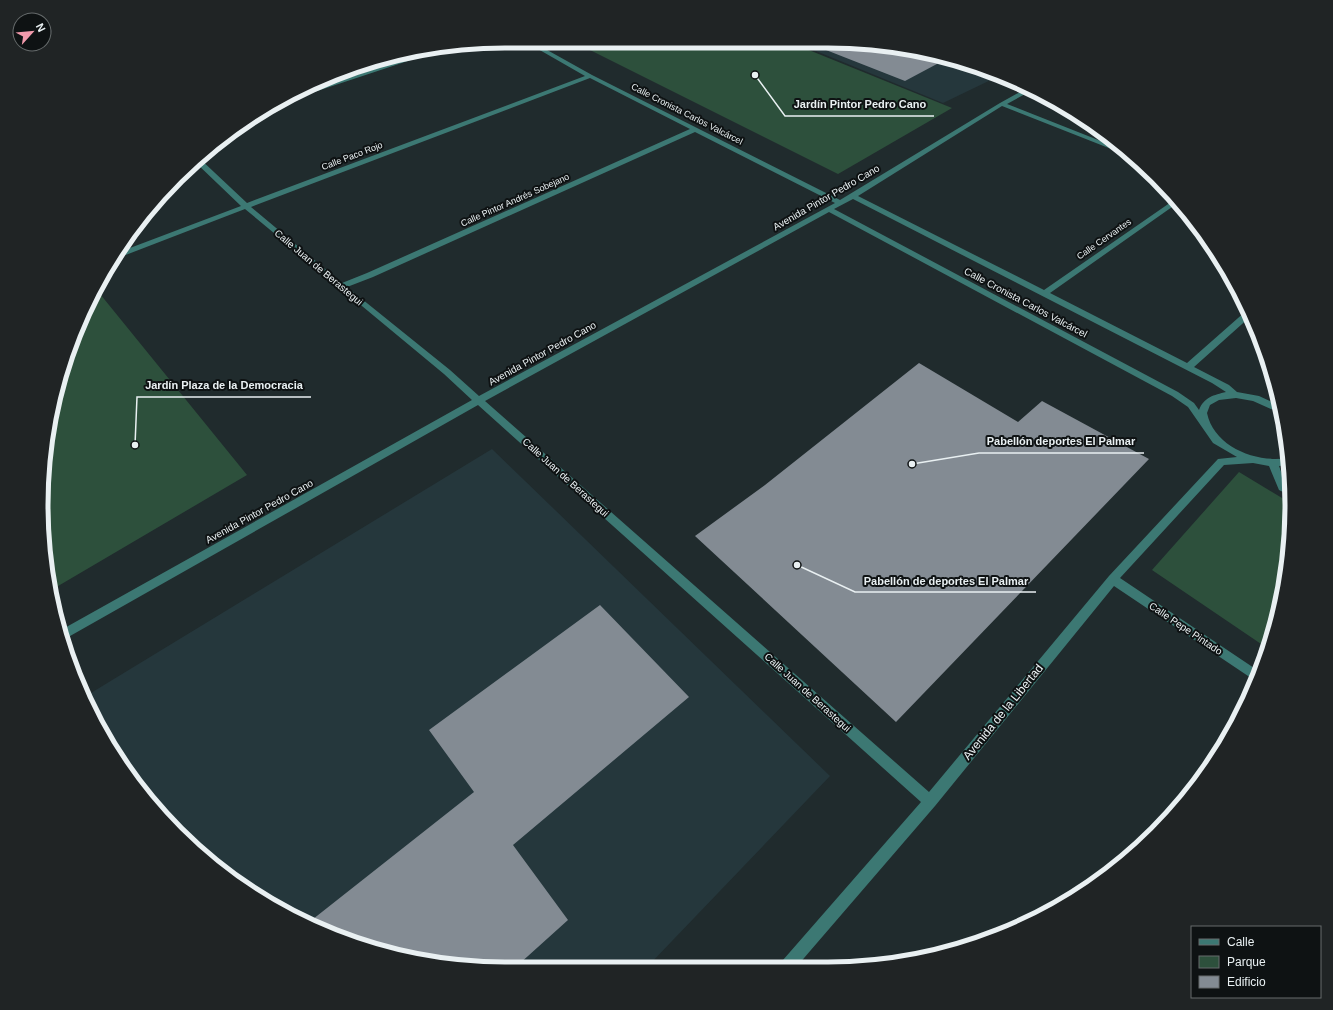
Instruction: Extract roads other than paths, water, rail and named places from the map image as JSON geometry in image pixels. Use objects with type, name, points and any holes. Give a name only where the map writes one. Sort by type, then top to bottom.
[{"type":"street","name":"Calle Cronista Carlos Valcárcel","points":[[540,48],[590,76],[840,203]]},
{"type":"street","points":[[310,92],[417,57]]},
{"type":"street","name":"Calle Paco Rojo","points":[[124,252],[590,76]]},
{"type":"street","name":"Avenida Pintor Pedro Cano","points":[[67,632],[479,400],[853,196],[1002,104],[1024,92]]},
{"type":"street","points":[[1002,104],[1113,148]]},
{"type":"street","name":"Calle Pintor Andrés Sobejano","points":[[341,286],[377,272],[695,129]]},
{"type":"street","name":"Calle Juan de Berastegui","points":[[201,164],[246,206],[447,372],[930,801]]},
{"type":"street","name":"Calle Cronista Carlos Valcárcel","points":[[853,196],[1226,386],[1235,394]]},
{"type":"street","name":"Calle Cervantes","points":[[1045,294],[1171,203]]},
{"type":"street","name":"Calle Cronista Carlos Valcárcel","points":[[828,209],[1175,394],[1191,405],[1217,441]]},
{"type":"street","points":[[1188,367],[1244,317]]},
{"type":"street","points":[[1205,426],[1202,413],[1207,403],[1220,396],[1235,394],[1257,398],[1273,404]]},
{"type":"street","points":[[1217,441],[1232,451],[1252,460]]},
{"type":"street","points":[[1217,441],[1221,462],[1252,460],[1273,463],[1283,462]]},
{"type":"street","name":"Avenida de la Libertad","points":[[791,962],[930,801],[1113,579],[1221,462]]},
{"type":"street","points":[[1273,463],[1282,487],[1284,488]]},
{"type":"street","name":"Calle Pepe Pintado","points":[[1113,579],[1253,673]]},
{"type":"place","name":"Jardín Pintor Pedro Cano","points":[[755,75]]},
{"type":"place","name":"Jardín Plaza de la Democracia","points":[[135,445]]},
{"type":"place","name":"Pabellón deportes El Palmar","points":[[912,464]]},
{"type":"place","name":"Pabellón de deportes El Palmar","points":[[797,565]]}]
